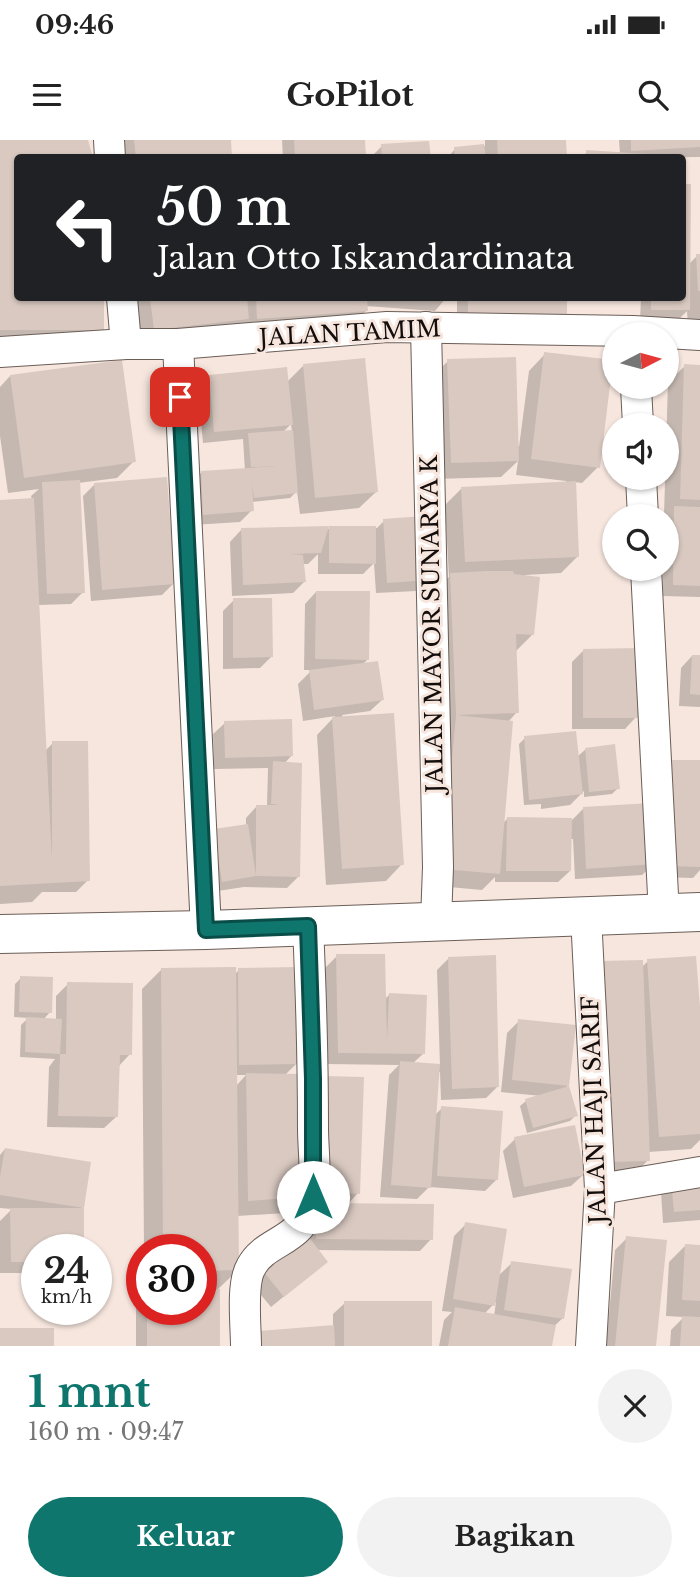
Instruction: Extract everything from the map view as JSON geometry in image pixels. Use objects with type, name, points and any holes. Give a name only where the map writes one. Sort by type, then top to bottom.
[{"type":"main road","points":[[0,933],[206,930],[682,913]]},
{"type":"street","points":[[122,301],[126,344]]},
{"type":"street","name":"JALAN TAMIM","points":[[0,352],[126,344],[178,344],[387,327],[602,332]]},
{"type":"street","name":"JALAN MAYOR SUNARYA K","points":[[425,327],[438,867],[436,921]]},
{"type":"street","name":"JALAN TAMIM","points":[[679,334],[700,335]]},
{"type":"street","points":[[178,344],[206,930]]},
{"type":"street","points":[[647,581],[682,913]]},
{"type":"street","name":"JALAN HAJI SARIF","points":[[586,916],[600,1189],[591,1346]]},
{"type":"street","points":[[246,1346],[246,1287],[250,1268],[260,1256],[292,1235],[304,1222],[313,1197],[313,1079],[308,926]]},
{"type":"street","points":[[600,1189],[700,1172]]},
{"type":"building","points":[[0,140],[88,140],[92,154],[14,154],[14,301],[104,301],[104,330],[0,330]]},
{"type":"building","points":[[134,140],[231,140],[232,154],[136,154]]},
{"type":"building","points":[[294,140],[365,140],[366,154],[295,154]]},
{"type":"building","points":[[497,140],[566,140],[567,154],[498,154]]},
{"type":"building","points":[[631,140],[700,140],[700,147],[631,151]]},
{"type":"building","points":[[429,141],[431,154],[382,154],[381,144]]},
{"type":"building","points":[[484,144],[485,154],[455,154],[454,147]]},
{"type":"building","points":[[586,150],[647,154],[586,154]]},
{"type":"building","points":[[686,184],[691,184],[690,310],[651,310],[651,301],[686,301]]},
{"type":"building","points":[[696,254],[700,254],[700,291],[698,291]]},
{"type":"building","points":[[150,301],[247,301],[249,319],[154,330]]},
{"type":"building","points":[[256,301],[367,301],[368,311],[257,319]]},
{"type":"building","points":[[468,301],[567,301],[567,321],[468,322]]},
{"type":"building","points":[[544,352],[602,359],[602,399],[608,399],[607,413],[602,413],[600,468],[531,459]]},
{"type":"building","points":[[516,357],[519,461],[451,463],[447,359]]},
{"type":"building","points":[[365,358],[378,492],[315,498],[303,364]]},
{"type":"building","points":[[122,360],[136,462],[24,478],[10,375]]},
{"type":"building","points":[[684,364],[700,365],[700,500],[680,499]]},
{"type":"building","points":[[287,367],[293,425],[214,432],[209,375]]},
{"type":"building","points":[[293,430],[298,493],[254,498],[252,485],[254,511],[203,515],[201,471],[278,466],[251,467],[248,433]]},
{"type":"building","points":[[167,477],[175,584],[102,590],[94,483]]},
{"type":"building","points":[[80,480],[85,593],[47,594],[42,482]]},
{"type":"building","points":[[576,481],[579,557],[465,562],[461,487]]},
{"type":"building","points":[[34,498],[52,860],[52,741],[88,741],[90,881],[0,886],[0,500]]},
{"type":"building","points":[[679,506],[700,507],[700,586],[673,585],[673,581],[679,581]]},
{"type":"building","points":[[425,516],[430,580],[387,583],[383,519]]},
{"type":"building","points":[[329,526],[321,553],[291,554],[303,555],[306,582],[243,585],[241,528]]},
{"type":"building","points":[[329,526],[376,526],[376,564],[329,563]]},
{"type":"building","points":[[513,571],[514,574],[540,577],[534,635],[516,634],[519,713],[456,715],[450,573]]},
{"type":"building","points":[[316,591],[370,591],[369,660],[315,659]]},
{"type":"building","points":[[233,598],[272,598],[273,657],[233,658]]},
{"type":"building","points":[[638,648],[638,718],[583,718],[583,649]]},
{"type":"building","points":[[692,655],[700,655],[700,695],[690,694]]},
{"type":"building","points":[[378,661],[384,700],[314,710],[309,670]]},
{"type":"building","points":[[394,713],[404,865],[342,869],[332,717]]},
{"type":"building","points":[[456,715],[513,721],[500,874],[442,869]]},
{"type":"building","points":[[292,719],[293,756],[225,758],[224,721]]},
{"type":"building","points":[[576,731],[583,794],[529,800],[524,736]]},
{"type":"building","points":[[615,744],[620,789],[589,792],[585,748]]},
{"type":"building","points":[[670,760],[700,760],[700,867],[669,866]]},
{"type":"building","points":[[273,761],[302,763],[300,877],[256,876],[256,805],[280,805],[271,804]]},
{"type":"building","points":[[651,803],[655,864],[586,869],[583,807]]},
{"type":"building","points":[[507,817],[572,818],[571,871],[506,871]]},
{"type":"building","points":[[248,824],[256,876],[222,882],[214,829]]},
{"type":"building","points":[[336,954],[385,954],[387,1041],[389,993],[427,995],[425,1054],[338,1053]]},
{"type":"building","points":[[496,955],[499,1087],[452,1089],[448,957]]},
{"type":"building","points":[[696,956],[700,1007],[700,1134],[659,1137],[647,959]]},
{"type":"building","points":[[643,960],[650,1161],[608,1162],[601,961]]},
{"type":"building","points":[[236,967],[239,1270],[217,1271],[217,1234],[163,1234],[161,968]]},
{"type":"building","points":[[298,967],[299,1064],[239,1065],[238,968]]},
{"type":"building","points":[[20,976],[53,977],[52,1013],[19,1012]]},
{"type":"building","points":[[67,982],[133,983],[132,1055],[120,1055],[118,1117],[58,1116],[60,1054],[66,1054]]},
{"type":"building","points":[[26,1017],[62,1019],[60,1054],[25,1052]]},
{"type":"building","points":[[518,1019],[576,1025],[569,1086],[512,1080]]},
{"type":"building","points":[[400,1061],[440,1064],[431,1188],[391,1185]]},
{"type":"building","points":[[246,1073],[301,1074],[304,1197],[248,1201]]},
{"type":"building","points":[[323,1076],[364,1077],[360,1194],[319,1192]]},
{"type":"building","points":[[569,1086],[578,1116],[533,1128],[525,1099]]},
{"type":"building","points":[[441,1106],[503,1111],[498,1180],[437,1176]]},
{"type":"building","points":[[575,1125],[585,1175],[524,1187],[514,1137]]},
{"type":"building","points":[[5,1148],[91,1162],[84,1208],[0,1195]]},
{"type":"building","points":[[700,1176],[700,1210],[674,1212],[671,1179]]},
{"type":"building","points":[[316,1203],[434,1204],[433,1240],[316,1239]]},
{"type":"building","points":[[10,1208],[84,1208],[84,1234],[21,1234],[21,1262],[11,1262]]},
{"type":"building","points":[[465,1222],[507,1229],[495,1306],[453,1299]]},
{"type":"building","points":[[308,1236],[328,1262],[284,1297],[263,1271]]},
{"type":"building","points":[[626,1236],[667,1240],[656,1346],[615,1346]]},
{"type":"building","points":[[685,1244],[700,1245],[700,1301],[682,1300]]},
{"type":"building","points":[[511,1261],[572,1269],[564,1319],[504,1310]]},
{"type":"building","points":[[217,1289],[220,1289],[220,1346],[147,1346],[147,1325],[217,1325]]},
{"type":"building","points":[[344,1301],[432,1301],[432,1346],[344,1346]]},
{"type":"building","points":[[455,1307],[556,1325],[552,1346],[448,1346]]},
{"type":"building","points":[[682,1316],[700,1317],[700,1346],[680,1346]]},
{"type":"building","points":[[334,1325],[335,1346],[260,1346],[259,1331]]},
{"type":"building","points":[[0,1328],[54,1328],[54,1346],[0,1346]]},
{"type":"route","points":[[180,397],[206,930],[308,926],[313,1079],[313,1197]]}]
